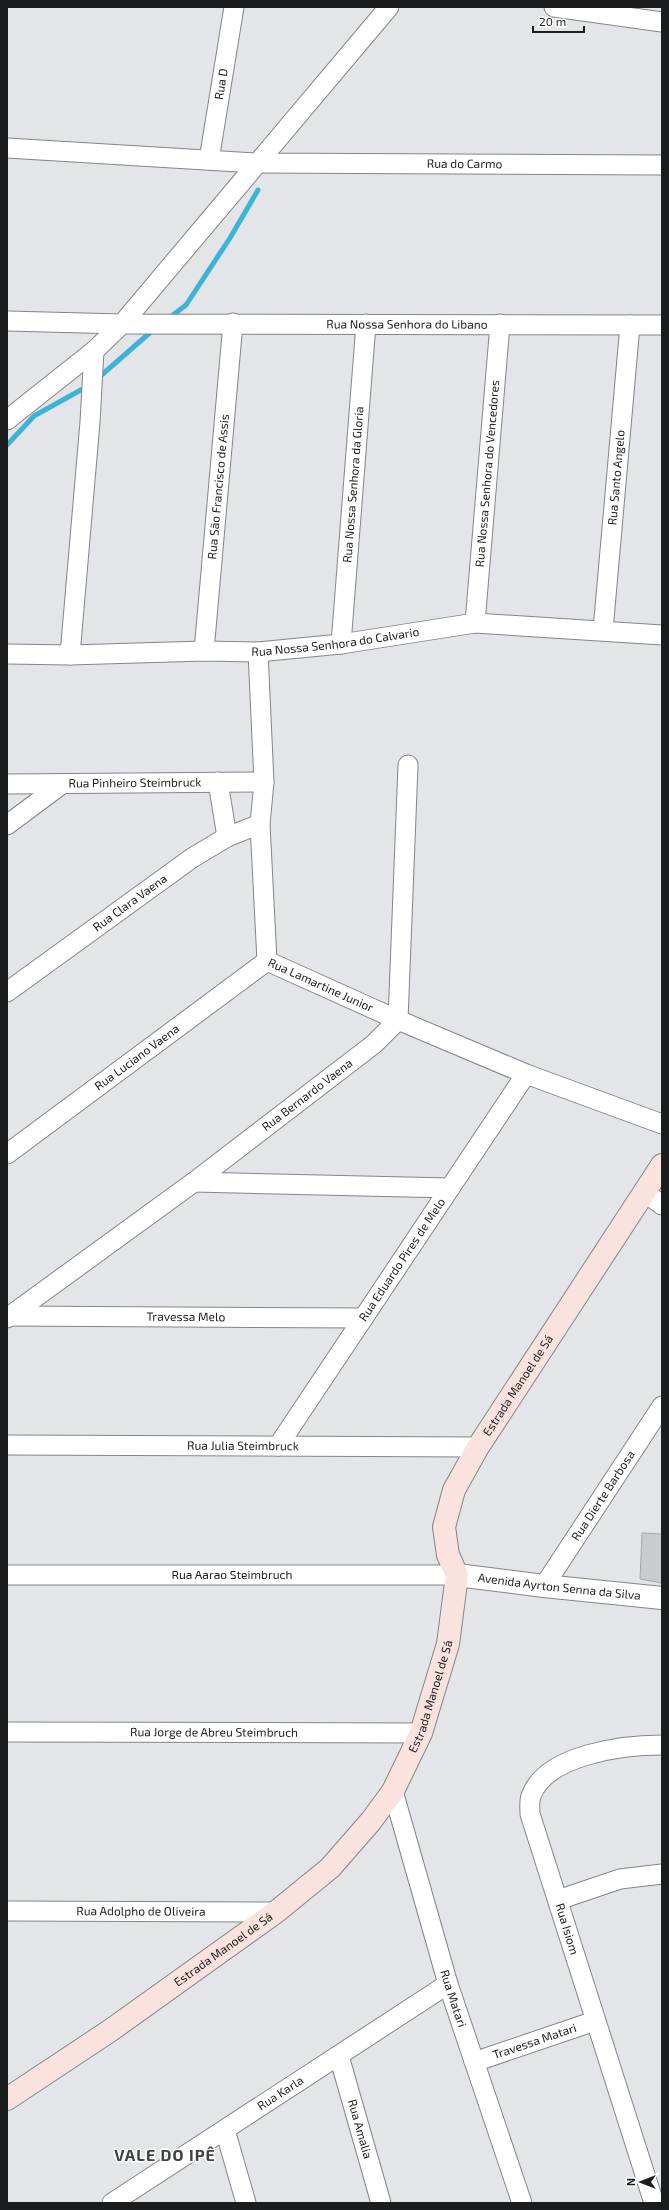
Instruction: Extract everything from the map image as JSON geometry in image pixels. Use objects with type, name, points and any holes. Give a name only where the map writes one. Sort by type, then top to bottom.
[{"type":"main road","name":"Estrada Manoel de Sá","points":[[7,2099],[111,2030],[276,1912],[330,1868],[371,1821],[393,1791],[421,1733],[448,1644],[457,1575],[448,1555],[444,1527],[454,1490],[478,1447],[662,1164]]},
{"type":"street","name":"Rua D","points":[[209,160],[234,7]]},
{"type":"street","points":[[7,420],[94,351],[122,324],[262,163],[389,7]]},
{"type":"street","points":[[554,7],[662,22]]},
{"type":"street","name":"Rua do Carmo","points":[[7,148],[262,163],[662,165]]},
{"type":"street","name":"Rua Nossa Senhora do Libano","points":[[7,321],[122,324],[152,322],[662,325]]},
{"type":"street","name":"Rua São Francisco de Assis","points":[[204,651],[233,323]]},
{"type":"street","name":"Rua Nossa Senhora da Gloria","points":[[341,644],[366,324]]},
{"type":"street","name":"Rua Nossa Senhora do Vencedores","points":[[475,623],[500,324]]},
{"type":"street","name":"Rua Santo Angelo","points":[[603,630],[630,326]]},
{"type":"street","points":[[70,655],[90,422],[94,351]]},
{"type":"street","name":"Rua Nossa Senhora do Calvario","points":[[7,654],[70,655],[204,651],[258,652],[341,644],[475,623],[662,634]]},
{"type":"street","name":"Rua Lamartine Junior","points":[[258,652],[264,782],[260,824],[267,961],[398,1020],[526,1074],[662,1124]]},
{"type":"street","points":[[398,1020],[408,765]]},
{"type":"street","points":[[218,782],[227,836]]},
{"type":"street","name":"Rua Pinheiro Steimbruck","points":[[7,784],[264,782]]},
{"type":"street","points":[[7,825],[62,784]]},
{"type":"street","name":"Rua Clara Vaena","points":[[7,992],[192,858],[227,836],[260,824]]},
{"type":"street","name":"Rua Luciano Vaena","points":[[7,1154],[267,961]]},
{"type":"street","name":"Rua Bernardo Vaena","points":[[8,1317],[194,1182],[374,1044],[398,1020]]},
{"type":"street","name":"Rua Eduardo Pires de Melo","points":[[278,1446],[526,1074]]},
{"type":"street","points":[[194,1182],[450,1188]]},
{"type":"street","points":[[644,1192],[662,1205]]},
{"type":"street","name":"Travessa Melo","points":[[8,1317],[363,1318]]},
{"type":"street","name":"Rua Dierte Barbosa","points":[[544,1586],[662,1406]]},
{"type":"street","name":"Rua Julia Steimbruck","points":[[7,1445],[478,1447]]},
{"type":"street","name":"Rua Aarao Steimbruch","points":[[7,1575],[457,1575]]},
{"type":"street","name":"Avenida Ayrton Senna da Silva","points":[[457,1575],[544,1586],[662,1598]]},
{"type":"street","name":"Rua Jorge de Abreu Steimbruch","points":[[7,1732],[421,1733]]},
{"type":"street","name":"Rua Isiom","points":[[654,2203],[530,1814],[531,1796],[542,1778],[575,1759],[604,1750],[641,1745],[662,1745]]},
{"type":"street","name":"Rua Matari","points":[[393,1791],[448,1984],[522,2203]]},
{"type":"street","points":[[558,1900],[620,1878],[662,1874]]},
{"type":"street","name":"Rua Adolpho de Oliveira","points":[[7,1911],[276,1912]]},
{"type":"street","name":"Rua Karla","points":[[112,2203],[448,1984]]},
{"type":"street","name":"Travessa Matari","points":[[474,2062],[595,2021]]},
{"type":"street","name":"Rua Amalia","points":[[339,2056],[380,2203]]},
{"type":"street","points":[[225,2130],[246,2203]]},
{"type":"building","points":[[642,1533],[662,1534],[662,1583],[640,1579]]},
{"type":"waterway","points":[[169,318],[186,305],[230,238],[258,190]]},
{"type":"waterway","points":[[97,379],[153,330]]},
{"type":"waterway","points":[[7,445],[34,416],[88,386]]},
{"type":"district","name":"VALE DO IPÊ","points":[[165,2155]]}]
